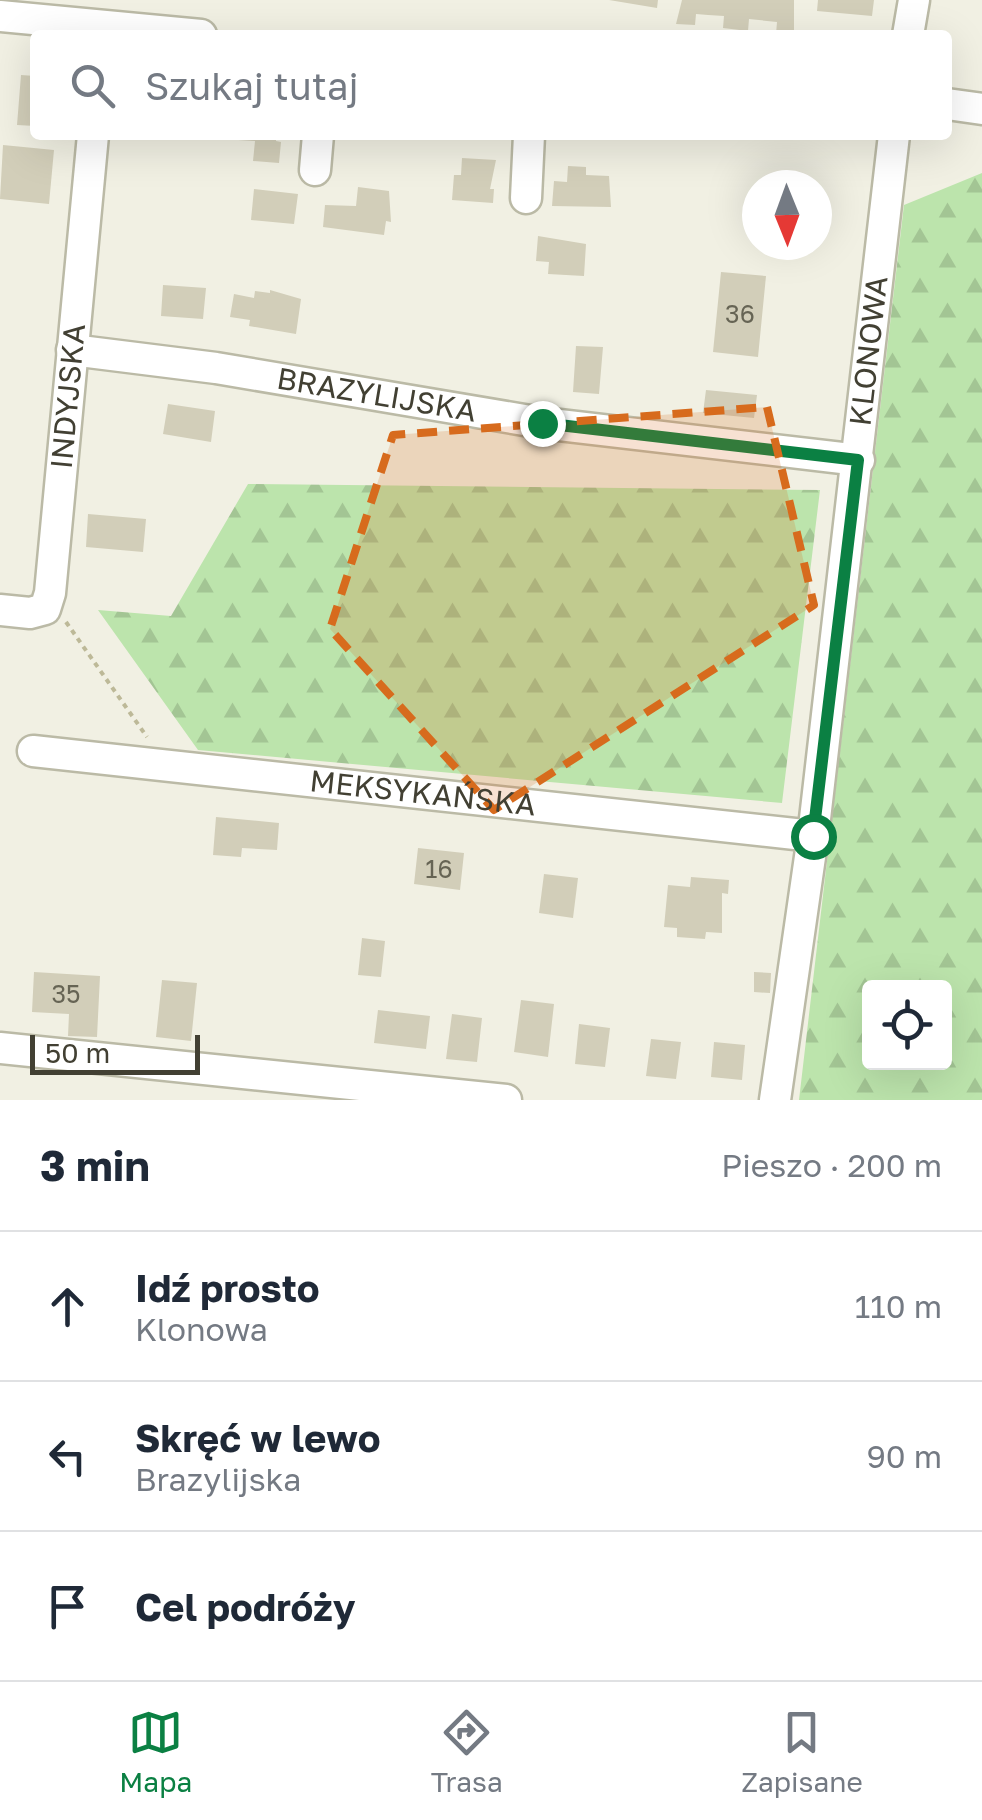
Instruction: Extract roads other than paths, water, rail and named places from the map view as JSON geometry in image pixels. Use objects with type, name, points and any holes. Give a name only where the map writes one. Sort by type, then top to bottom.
[{"type":"street","points":[[909,30],[914,0]]},
{"type":"street","points":[[0,16],[104,21],[166,30]]},
{"type":"street","points":[[952,105],[982,109]]},
{"type":"street","name":"INDYJSKA","points":[[0,610],[30,614],[45,610],[93,140]]},
{"type":"street","points":[[314,170],[317,140]]},
{"type":"street","points":[[526,198],[529,140]]},
{"type":"street","name":"KLONOWA","points":[[775,1100],[813,836],[893,140]]},
{"type":"street","name":"BRAZYLIJSKA","points":[[72,350],[216,368],[542,423],[858,460]]},
{"type":"street","name":"MEKSYKAŃSKA","points":[[34,751],[813,836]]},
{"type":"street","points":[[0,1048],[506,1100]]}]
